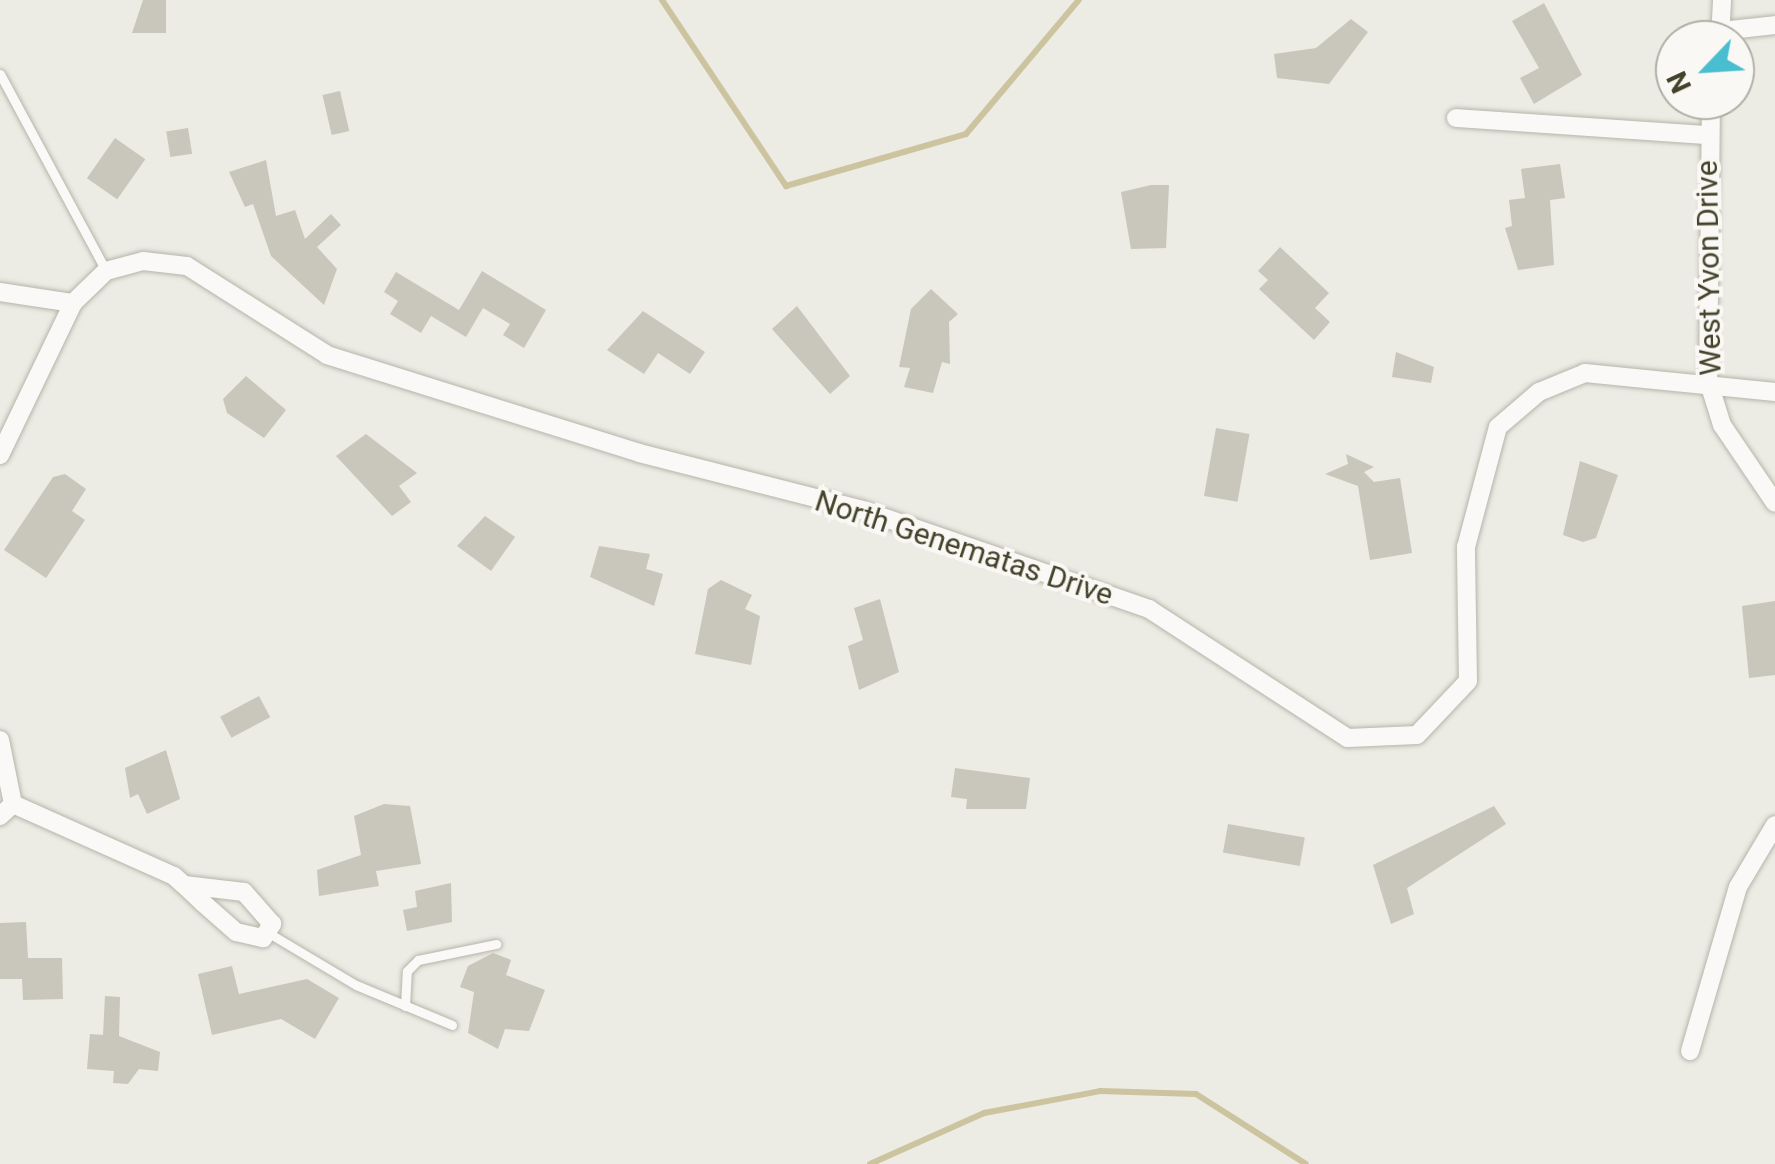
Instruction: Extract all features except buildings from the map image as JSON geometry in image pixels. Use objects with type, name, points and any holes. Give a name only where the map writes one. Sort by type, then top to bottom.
[{"type":"street","points":[[1456,118],[1706,135]]},
{"type":"street","name":"West Yvon Drive","points":[[1708,120],[1708,380],[1722,426],[1775,502]]},
{"type":"street","name":"North Genematas Drive","points":[[106,271],[143,261],[187,266],[327,355],[497,401],[638,453],[862,510],[1149,609],[1348,738],[1417,734],[1468,681],[1466,547],[1498,426],[1539,392],[1585,372],[1708,380],[1775,392]]},
{"type":"street","points":[[0,455],[72,304],[106,271]]},
{"type":"street","points":[[0,292],[72,304]]},
{"type":"street","points":[[0,740],[6,811],[184,886],[244,892],[267,909],[266,932],[236,932],[184,886]]},
{"type":"street","points":[[1690,1050],[1738,886],[1775,825]]},
{"type":"lane","points":[[0,74],[106,271]]},
{"type":"lane","points":[[266,932],[405,1006],[452,1025]]},
{"type":"lane","points":[[405,1006],[407,971],[418,960],[496,944]]},
{"type":"waterway","points":[[662,0],[786,186],[966,134],[1079,0]]},
{"type":"waterway","points":[[870,1164],[984,1113],[1100,1091],[1196,1094],[1306,1164]]}]
